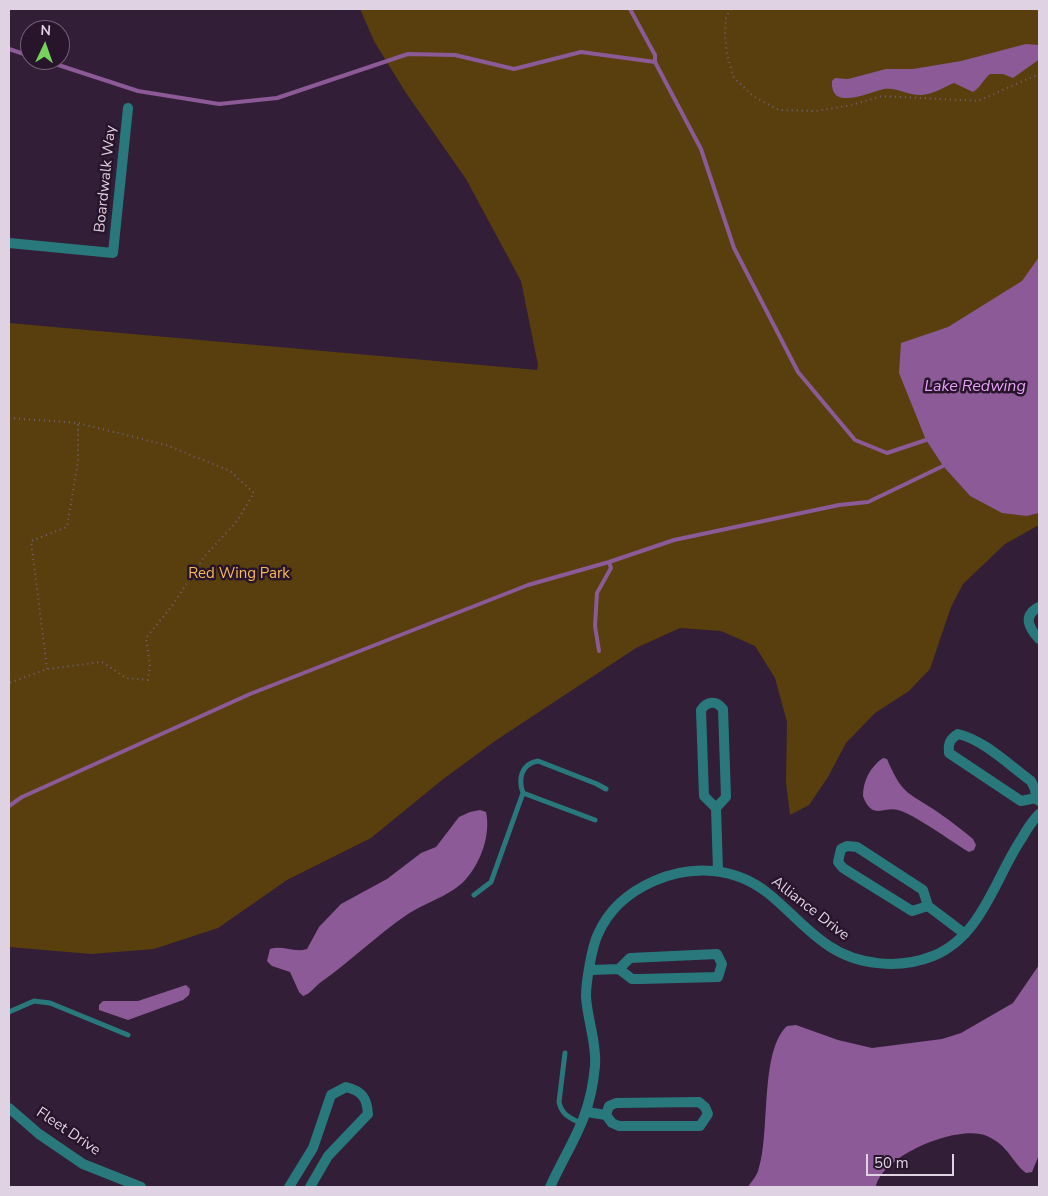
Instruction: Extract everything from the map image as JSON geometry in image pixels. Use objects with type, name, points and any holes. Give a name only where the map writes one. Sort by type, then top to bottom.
[{"type":"street","name":"Boardwalk Way","points":[[9,243],[113,254],[128,108]]},
{"type":"street","points":[[1039,607],[1033,612],[1028,621],[1030,629],[1039,639]]},
{"type":"street","points":[[716,808],[726,797],[723,709],[719,704],[711,702],[705,704],[701,710],[704,796],[716,808],[718,870]]},
{"type":"street","points":[[958,734],[967,736],[980,744],[1031,781],[1038,800],[1021,801],[949,753],[948,746],[951,738],[958,734]]},
{"type":"street","name":"Alliance Drive","points":[[550,1187],[583,1124],[587,1112],[595,1063],[586,994],[591,956],[597,935],[616,906],[630,895],[642,886],[670,874],[694,870],[718,870],[738,877],[767,892],[828,946],[844,955],[886,965],[917,961],[952,946],[965,934],[979,917],[1012,852],[1039,814]]},
{"type":"street","points":[[928,906],[912,911],[843,868],[838,862],[841,849],[847,846],[857,847],[923,890],[928,906],[965,934]]},
{"type":"street","points":[[590,970],[619,969],[632,978],[640,979],[718,977],[722,964],[717,954],[630,958],[619,969]]},
{"type":"street","points":[[289,1187],[313,1148],[331,1096],[346,1087],[356,1089],[364,1096],[368,1114],[328,1156],[310,1187]]},
{"type":"street","points":[[587,1112],[606,1115],[612,1123],[619,1126],[700,1126],[708,1114],[705,1107],[699,1102],[616,1103],[609,1106],[606,1115]]},
{"type":"street","name":"Fleet Drive","points":[[9,1108],[39,1134],[83,1164],[141,1187]]},
{"type":"lane","points":[[474,895],[491,882],[523,793],[520,785],[521,774],[526,767],[538,761],[606,790]]},
{"type":"lane","points":[[523,793],[595,820]]},
{"type":"lane","points":[[9,1012],[34,1001],[50,1003],[128,1035]]},
{"type":"lane","points":[[564,1053],[559,1102],[564,1114],[583,1124]]},
{"type":"path","points":[[731,9],[726,17],[725,33],[726,55],[734,78],[753,96],[779,110],[816,111],[852,105],[882,96],[978,101],[1039,74]]},
{"type":"path","points":[[9,418],[78,423],[166,445],[230,471],[254,493],[237,521],[204,557],[172,606],[146,638],[150,665],[148,680],[126,678],[102,662],[47,669],[9,682]]},
{"type":"path","points":[[47,669],[31,541],[67,527],[78,461],[78,423]]},
{"type":"green space","name":"Red Wing Park","points":[[360,9],[1039,9],[1039,310],[926,440],[943,466],[970,496],[1027,516],[1039,513],[1039,525],[1005,544],[963,584],[951,607],[930,669],[909,691],[875,713],[846,743],[828,777],[809,805],[790,815],[786,783],[787,722],[775,678],[755,646],[721,631],[680,628],[636,648],[495,741],[442,780],[371,838],[287,880],[218,928],[154,949],[91,954],[9,947],[9,323],[537,370],[538,365],[521,281],[466,179],[406,93],[374,41]]},
{"type":"water","points":[[1026,44],[1039,45],[1039,58],[1037,61],[1013,78],[1003,74],[990,74],[973,92],[954,83],[935,92],[922,95],[884,89],[852,98],[844,98],[837,96],[833,90],[832,81],[835,78],[848,79],[886,69],[913,69],[961,61]]},
{"type":"water","name":"Lake Redwing","points":[[1039,257],[1039,513],[1027,516],[1002,513],[970,496],[943,466],[926,440],[899,373],[901,343],[948,327],[1022,281]]},
{"type":"water","points":[[883,758],[887,759],[898,781],[908,792],[973,839],[976,845],[974,850],[969,852],[923,822],[898,810],[879,811],[870,808],[863,796],[864,785],[871,770]]},
{"type":"water","points":[[480,810],[486,812],[486,838],[480,856],[466,879],[454,889],[408,914],[309,993],[303,996],[299,992],[290,972],[272,966],[267,961],[270,949],[307,949],[319,927],[341,904],[387,879],[421,853],[436,847],[459,817]]},
{"type":"water","points":[[1039,965],[1039,1155],[1032,1172],[1026,1173],[1000,1144],[987,1136],[974,1133],[941,1138],[906,1154],[881,1175],[876,1187],[748,1187],[757,1173],[762,1155],[772,1055],[778,1038],[787,1026],[796,1025],[838,1040],[872,1048],[942,1039],[961,1033],[1013,1003]]},
{"type":"water","points":[[186,985],[190,989],[189,995],[183,1000],[128,1020],[99,1010],[99,1005],[103,1001],[138,1001]]},
{"type":"waterway","points":[[630,9],[655,55],[655,62],[701,149],[734,248],[798,372],[855,440],[887,453],[926,440]]},
{"type":"waterway","points":[[9,49],[20,53]]},
{"type":"waterway","points":[[70,69],[138,91],[219,104],[277,98],[408,54],[455,55],[514,69],[581,52],[655,62]]},
{"type":"waterway","points":[[9,806],[22,797],[250,694],[528,585],[609,562],[674,540],[839,505],[868,502],[943,466]]},
{"type":"waterway","points":[[599,651],[595,626],[597,593],[611,568],[609,562]]}]
